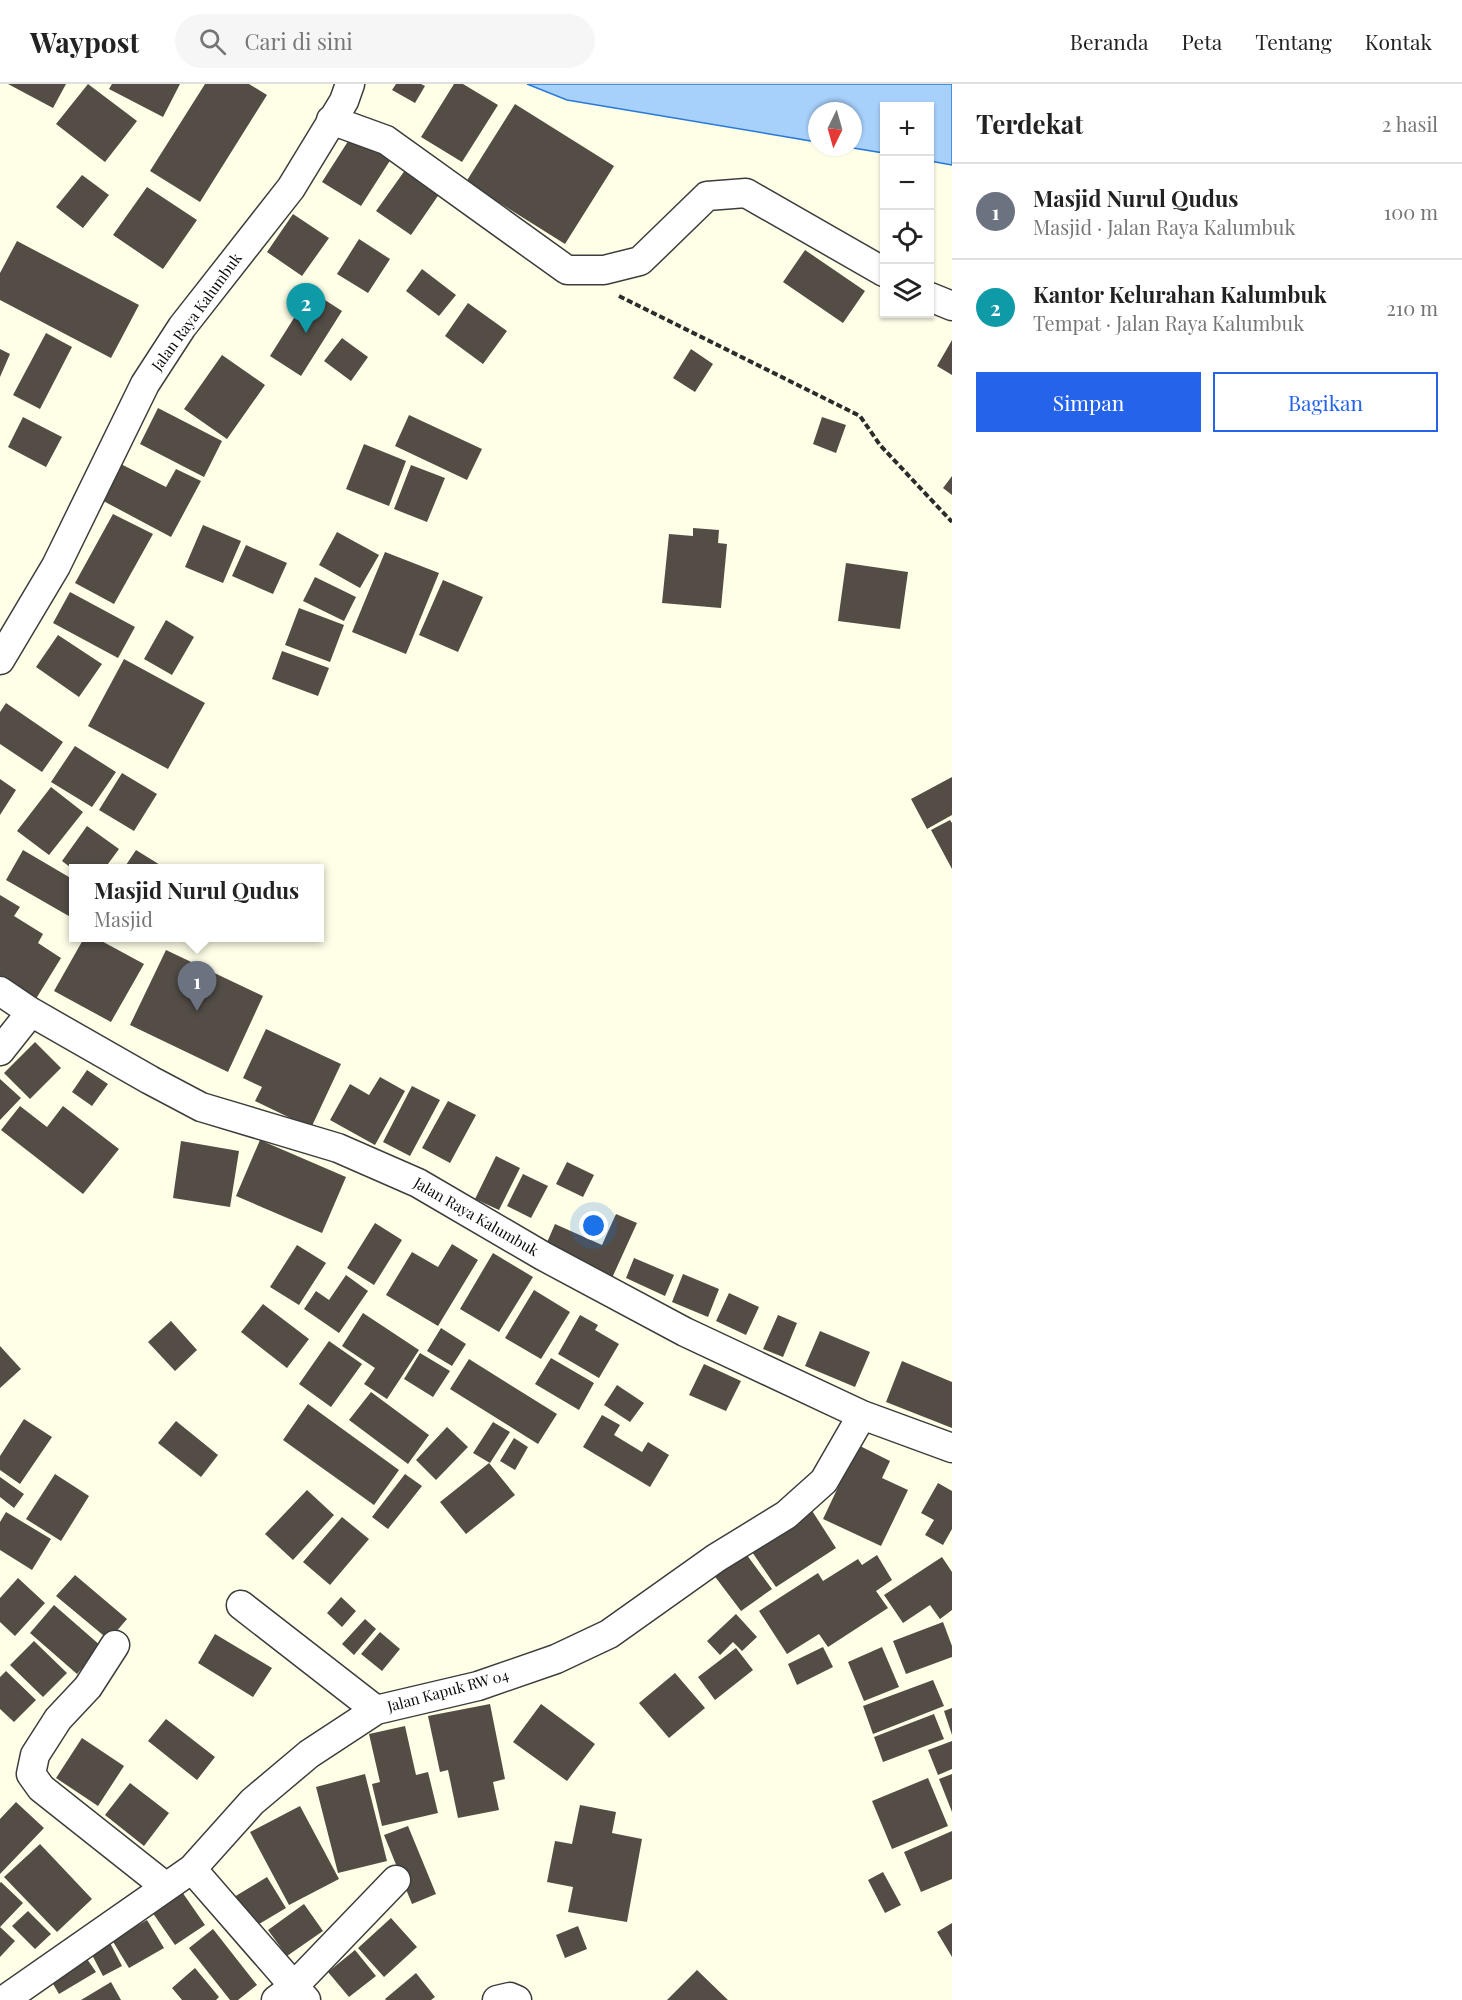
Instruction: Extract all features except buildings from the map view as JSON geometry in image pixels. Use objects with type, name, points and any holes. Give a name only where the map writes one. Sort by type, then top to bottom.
[{"type":"street","points":[[342,102],[386,140],[567,270],[604,270],[640,261],[707,196],[746,193],[880,269]]},
{"type":"street","name":"Jalan Raya Kalumbuk","points":[[0,660],[56,566],[145,384],[182,327],[291,188],[342,102]]},
{"type":"street","points":[[934,299],[952,306]]},
{"type":"street","name":"Jalan Raya Kalumbuk","points":[[0,991],[31,1012],[201,1107],[338,1148],[418,1183],[543,1256],[685,1332],[862,1415],[952,1448]]},
{"type":"street","points":[[0,1051],[31,1012]]},
{"type":"street","name":"Jalan Kapuk RW 04","points":[[4,2000],[192,1869],[252,1802],[309,1754],[376,1710],[478,1686],[556,1659],[609,1634],[716,1558],[786,1515],[824,1480],[862,1415]]},
{"type":"street","points":[[242,1605],[376,1710]]},
{"type":"street","points":[[116,1645],[88,1687],[58,1719],[35,1755],[30,1774],[42,1788],[166,1887]]},
{"type":"street","points":[[192,1869],[292,1996],[396,1880]]},
{"type":"street","points":[[497,2000],[510,1997],[517,2000]]},
{"type":"path","points":[[619,296],[860,416],[880,446],[952,522]]},
{"type":"water","points":[[527,84],[952,84],[952,165],[934,162],[934,102],[880,102],[880,152],[862,149],[862,102],[808,102],[808,140],[567,100]]},
{"type":"place","name":"Kantor Kelurahan Kalumbuk","points":[[306,333]]},
{"type":"place","name":"Masjid Nurul Qudus","points":[[197,1011]]}]
